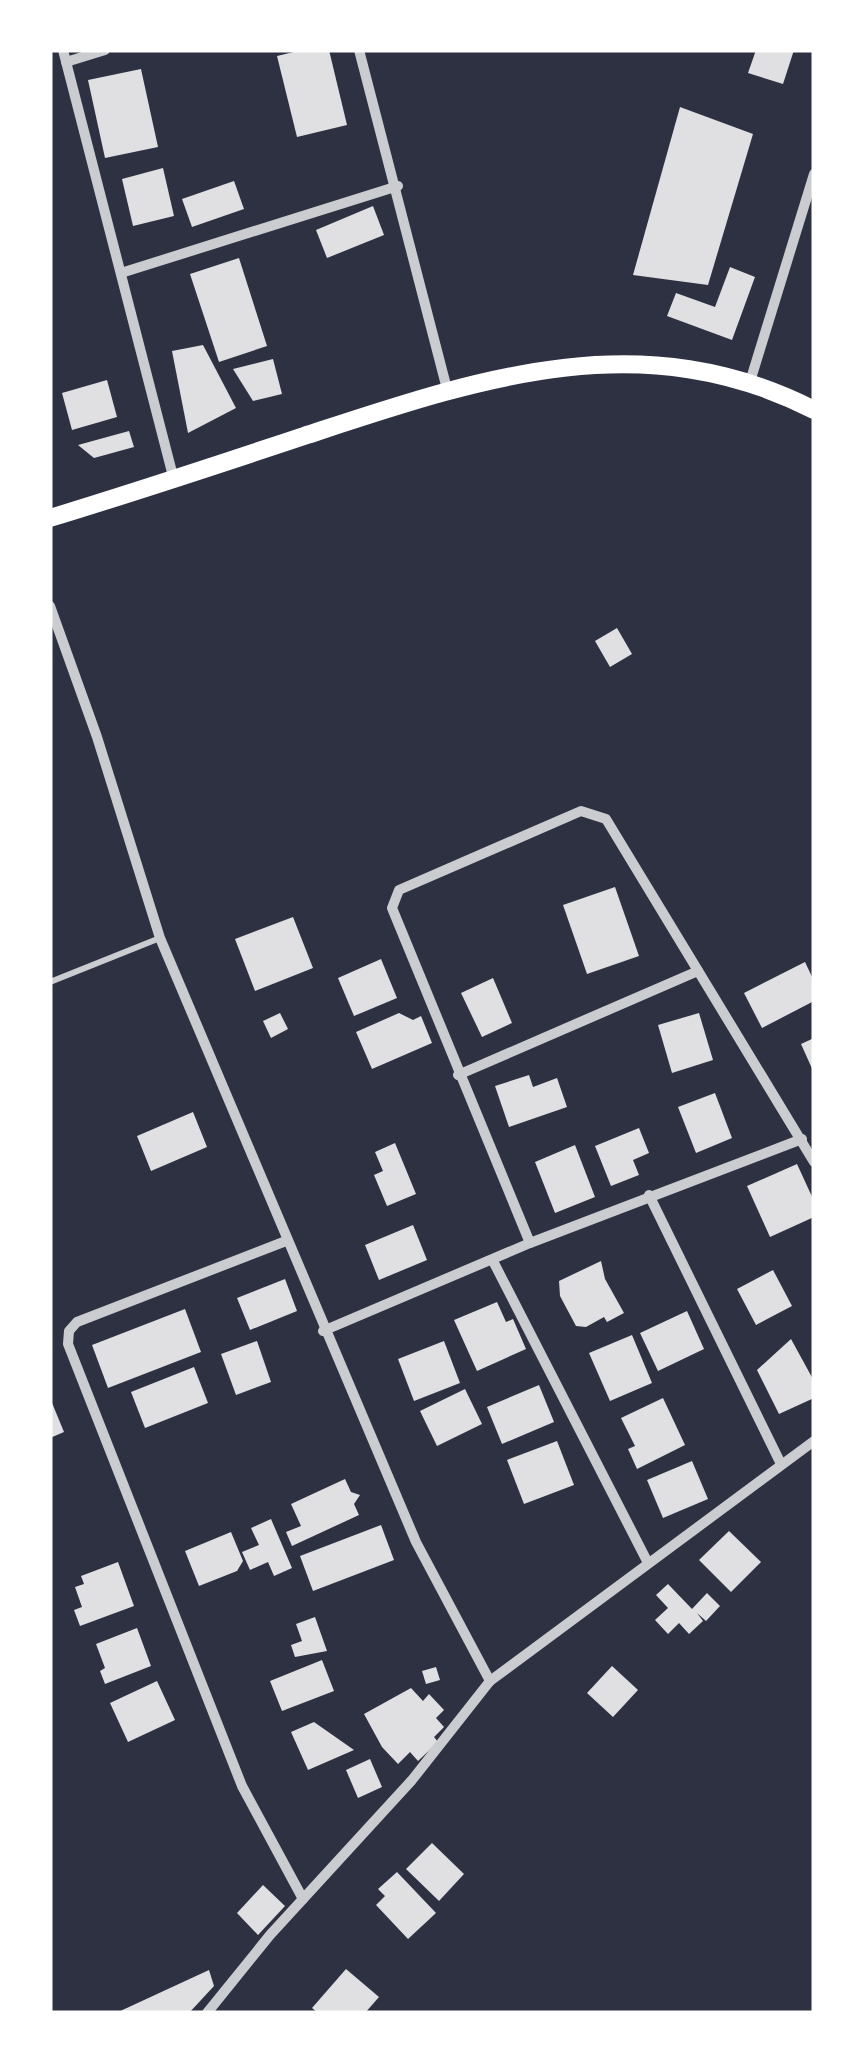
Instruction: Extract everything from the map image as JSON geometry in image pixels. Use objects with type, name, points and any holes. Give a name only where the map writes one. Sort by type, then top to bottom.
[{"type":"main road","points":[[50,518],[447,389],[529,370],[603,362],[662,366],[748,385],[814,410]]},
{"type":"street","points":[[105,50],[65,56],[174,480]]},
{"type":"street","points":[[359,50],[398,186],[447,389]]},
{"type":"street","points":[[748,385],[814,174]]},
{"type":"street","points":[[121,272],[398,186]]},
{"type":"street","points":[[50,606],[97,737],[160,938],[323,1331],[416,1542],[490,1681]]},
{"type":"street","points":[[530,1243],[392,908],[400,890],[581,811],[606,819],[814,1162]]},
{"type":"street","points":[[458,1075],[698,971]]},
{"type":"street","points":[[323,1331],[530,1243],[802,1139]]},
{"type":"street","points":[[649,1196],[781,1464]]},
{"type":"street","points":[[286,1241],[77,1322],[70,1331],[68,1344],[242,1786],[303,1900]]},
{"type":"street","points":[[492,1260],[648,1561]]},
{"type":"street","points":[[207,2013],[412,1780],[490,1681],[814,1441]]},
{"type":"lane","points":[[50,982],[160,938]]},
{"type":"building","points":[[302,50],[329,50],[347,125],[297,137],[277,56]]},
{"type":"building","points":[[756,50],[794,50],[783,84],[748,73]]},
{"type":"building","points":[[141,69],[158,147],[105,158],[88,80]]},
{"type":"building","points":[[680,107],[753,134],[708,285],[633,275]]},
{"type":"building","points":[[163,168],[174,216],[133,226],[122,179]]},
{"type":"building","points":[[234,181],[244,209],[192,227],[182,199]]},
{"type":"building","points":[[373,206],[384,235],[327,258],[316,230]]},
{"type":"building","points":[[239,258],[267,346],[219,362],[190,274]]},
{"type":"building","points":[[730,267],[755,277],[732,340],[667,316],[676,293],[715,307]]},
{"type":"building","points":[[203,345],[236,408],[188,433],[172,351]]},
{"type":"building","points":[[273,359],[282,394],[253,401],[233,369]]},
{"type":"building","points":[[107,380],[117,417],[72,430],[62,393]]},
{"type":"building","points":[[129,431],[134,447],[94,458],[78,445]]},
{"type":"building","points":[[617,628],[632,654],[610,667],[595,641]]},
{"type":"building","points":[[615,887],[639,956],[587,974],[563,905]]},
{"type":"building","points":[[293,917],[313,968],[255,991],[235,939]]},
{"type":"building","points":[[381,959],[397,998],[354,1016],[338,978]]},
{"type":"building","points":[[805,962],[814,981],[814,1001],[762,1028],[744,993]]},
{"type":"building","points":[[493,978],[512,1023],[482,1037],[461,993]]},
{"type":"building","points":[[280,1013],[288,1029],[271,1038],[263,1021]]},
{"type":"building","points":[[399,1013],[413,1020],[421,1016],[432,1043],[372,1069],[356,1032]]},
{"type":"building","points":[[699,1013],[713,1060],[672,1073],[658,1025]]},
{"type":"building","points":[[814,1038],[814,1073],[801,1044]]},
{"type":"building","points":[[529,1075],[533,1087],[557,1078],[567,1107],[509,1127],[495,1086]]},
{"type":"building","points":[[715,1093],[732,1138],[696,1153],[678,1107]]},
{"type":"building","points":[[193,1112],[207,1147],[151,1171],[137,1136]]},
{"type":"building","points":[[639,1128],[649,1153],[633,1160],[639,1175],[611,1186],[595,1146]]},
{"type":"building","points":[[395,1143],[416,1194],[387,1206],[374,1175],[383,1171],[375,1152]]},
{"type":"building","points":[[575,1145],[595,1197],[555,1213],[535,1162]]},
{"type":"building","points":[[797,1164],[814,1201],[814,1217],[770,1237],[747,1186]]},
{"type":"building","points":[[413,1225],[427,1260],[379,1280],[365,1245]]},
{"type":"building","points":[[601,1261],[605,1279],[624,1313],[607,1322],[604,1317],[586,1327],[576,1326],[560,1296],[559,1281]]},
{"type":"building","points":[[773,1270],[792,1306],[756,1325],[737,1289]]},
{"type":"building","points":[[285,1279],[297,1311],[250,1330],[237,1298]]},
{"type":"building","points":[[497,1302],[506,1322],[513,1319],[526,1349],[477,1371],[454,1320]]},
{"type":"building","points":[[185,1309],[201,1352],[108,1388],[92,1345]]},
{"type":"building","points":[[687,1311],[704,1349],[658,1371],[640,1333]]},
{"type":"building","points":[[632,1335],[652,1383],[610,1401],[589,1353]]},
{"type":"building","points":[[791,1339],[814,1381],[814,1398],[779,1414],[757,1370]]},
{"type":"building","points":[[257,1341],[271,1382],[236,1395],[221,1354]]},
{"type":"building","points":[[444,1341],[460,1383],[414,1401],[398,1359]]},
{"type":"building","points":[[194,1367],[208,1403],[145,1428],[131,1392]]},
{"type":"building","points":[[539,1385],[554,1422],[502,1444],[487,1407]]},
{"type":"building","points":[[465,1389],[482,1424],[437,1446],[420,1411]]},
{"type":"building","points":[[50,1398],[64,1432],[50,1438]]},
{"type":"building","points":[[663,1398],[685,1445],[637,1469],[628,1449],[635,1446],[621,1418]]},
{"type":"building","points":[[557,1441],[574,1485],[524,1504],[507,1460]]},
{"type":"building","points":[[692,1461],[708,1499],[663,1518],[647,1480]]},
{"type":"building","points":[[345,1479],[351,1492],[360,1495],[354,1504],[359,1515],[292,1546],[286,1532],[301,1526],[291,1504]]},
{"type":"building","points":[[271,1519],[292,1568],[274,1576],[268,1562],[250,1570],[242,1552],[259,1545],[251,1528]]},
{"type":"building","points":[[381,1525],[394,1560],[313,1591],[300,1556]]},
{"type":"building","points":[[729,1531],[761,1562],[731,1592],[699,1560]]},
{"type":"building","points":[[231,1532],[243,1561],[237,1571],[199,1586],[185,1551]]},
{"type":"building","points":[[118,1562],[134,1606],[80,1626],[74,1610],[82,1607],[75,1587],[84,1584],[81,1576]]},
{"type":"building","points":[[668,1584],[692,1609],[707,1593],[720,1606],[706,1621],[697,1613],[703,1621],[689,1634],[679,1623],[668,1634],[655,1620],[668,1608],[656,1595]]},
{"type":"building","points":[[315,1617],[327,1651],[295,1657],[291,1645],[302,1641],[296,1624]]},
{"type":"building","points":[[137,1628],[151,1666],[105,1684],[100,1671],[105,1668],[96,1644]]},
{"type":"building","points":[[322,1660],[334,1691],[282,1711],[270,1681]]},
{"type":"building","points":[[612,1666],[638,1690],[613,1717],[587,1693]]},
{"type":"building","points":[[436,1667],[440,1680],[426,1684],[422,1671]]},
{"type":"building","points":[[157,1681],[175,1720],[128,1742],[110,1703]]},
{"type":"building","points":[[411,1688],[423,1701],[429,1694],[444,1710],[436,1718],[444,1727],[434,1737],[438,1742],[418,1761],[410,1752],[398,1764],[382,1747],[364,1714]]},
{"type":"building","points":[[314,1722],[354,1750],[308,1770],[291,1732]]},
{"type":"building","points":[[370,1759],[382,1787],[358,1798],[346,1770]]},
{"type":"building","points":[[432,1843],[464,1874],[439,1901],[406,1869]]},
{"type":"building","points":[[397,1872],[436,1913],[408,1939],[376,1905],[385,1896],[378,1889]]},
{"type":"building","points":[[263,1885],[285,1906],[258,1935],[237,1913]]},
{"type":"building","points":[[346,1969],[379,1997],[365,2013],[318,2013],[312,2008]]},
{"type":"building","points":[[209,1970],[214,1986],[189,2013],[116,2013]]}]
